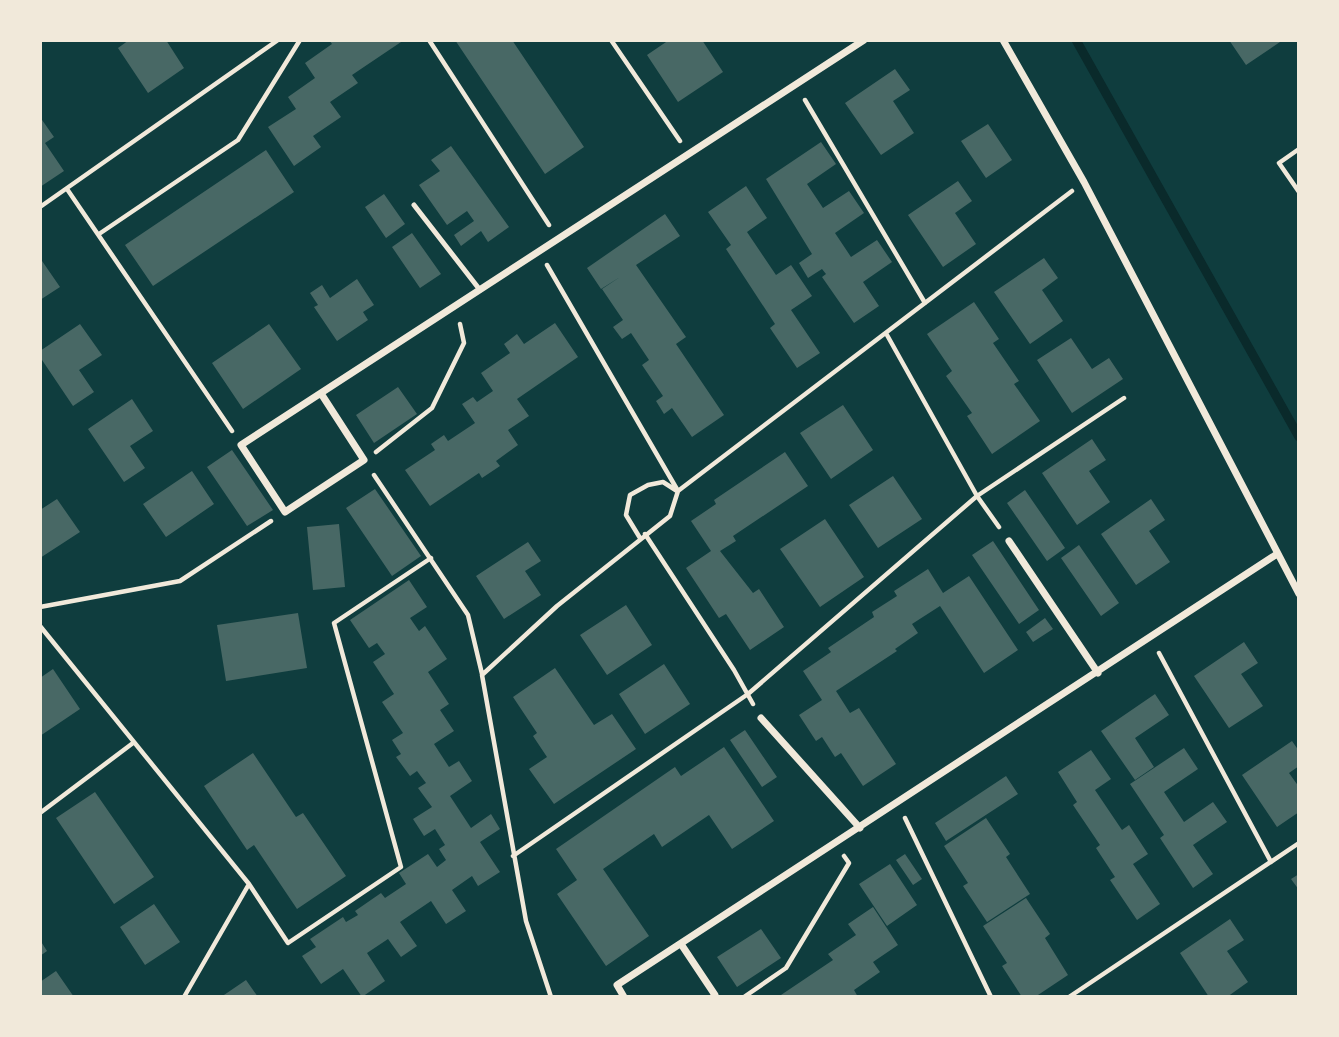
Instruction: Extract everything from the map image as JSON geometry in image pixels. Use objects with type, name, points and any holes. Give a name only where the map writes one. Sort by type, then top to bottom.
[{"type":"street","points":[[322,395],[364,460],[285,512],[241,445],[322,395],[557,237],[864,40]]},
{"type":"street","points":[[1003,40],[1084,182],[1299,594]]},
{"type":"street","points":[[1009,541],[1098,673]]},
{"type":"street","points":[[624,997],[617,985],[1277,554]]},
{"type":"street","points":[[761,718],[860,828]]},
{"type":"street","points":[[681,944],[715,995],[713,997]]},
{"type":"lane","points":[[414,205],[480,290]]},
{"type":"path","points":[[40,207],[278,40]]},
{"type":"path","points":[[99,234],[238,139],[300,40]]},
{"type":"path","points":[[429,40],[557,237]]},
{"type":"path","points":[[611,40],[689,154]]},
{"type":"path","points":[[795,84],[925,303]]},
{"type":"path","points":[[1299,149],[1279,163],[1299,191]]},
{"type":"path","points":[[482,675],[557,606],[670,516],[678,491],[887,335],[1084,182]]},
{"type":"path","points":[[67,189],[241,445]]},
{"type":"path","points":[[538,250],[678,491]]},
{"type":"path","points":[[456,305],[464,343],[432,408],[364,460],[468,615],[482,675],[526,921],[551,997]]},
{"type":"path","points":[[887,335],[977,496],[1009,541]]},
{"type":"path","points":[[513,856],[748,694],[977,496],[1124,398]]},
{"type":"path","points":[[640,538],[626,515],[630,495],[648,485],[663,482],[678,491]]},
{"type":"path","points":[[40,607],[180,581],[285,512]]},
{"type":"path","points":[[645,534],[748,694]]},
{"type":"path","points":[[40,626],[249,884],[288,943],[401,867],[334,623],[431,558]]},
{"type":"path","points":[[1151,638],[1271,862]]},
{"type":"path","points":[[40,813],[133,743]]},
{"type":"path","points":[[898,803],[991,997]]},
{"type":"path","points":[[744,997],[786,968],[833,895],[849,863],[836,843]]},
{"type":"path","points":[[1069,997],[1299,843]]},
{"type":"path","points":[[184,997],[249,884]]},
{"type":"building","points":[[129,40],[166,40],[184,68],[148,93],[118,48]]},
{"type":"building","points":[[329,40],[404,40],[352,75],[358,83],[330,102],[341,117],[313,136],[321,147],[294,166],[268,127],[296,109],[288,97],[315,78],[305,63],[332,44]]},
{"type":"building","points":[[455,40],[512,40],[584,147],[545,174]]},
{"type":"building","points":[[669,40],[702,40],[723,72],[678,102],[647,55]]},
{"type":"building","points":[[1229,40],[1283,40],[1246,65]]},
{"type":"building","points":[[895,69],[910,90],[893,101],[914,133],[881,155],[845,103]]},
{"type":"building","points":[[40,117],[54,137],[45,143],[64,171],[40,187]]},
{"type":"building","points":[[988,124],[1012,160],[986,178],[961,141]]},
{"type":"building","points":[[821,142],[836,164],[807,184],[823,208],[849,191],[864,213],[835,233],[851,257],[877,240],[892,262],[863,282],[879,306],[854,323],[822,277],[826,274],[822,269],[808,278],[799,263],[812,254],[766,179]]},
{"type":"building","points":[[451,146],[509,227],[488,242],[481,231],[461,246],[454,235],[474,221],[467,211],[447,225],[419,185],[440,171],[431,160]]},
{"type":"building","points":[[266,150],[294,192],[153,286],[125,245]]},
{"type":"building","points":[[958,181],[972,201],[955,213],[976,244],[943,267],[908,215]]},
{"type":"building","points":[[746,186],[767,218],[747,232],[776,275],[791,265],[812,296],[791,310],[820,353],[797,368],[770,328],[775,324],[726,249],[731,245],[708,212]]},
{"type":"building","points":[[384,194],[405,224],[386,238],[365,207]]},
{"type":"building","points":[[665,214],[680,236],[636,265],[686,337],[676,344],[724,415],[692,437],[672,408],[664,414],[656,401],[663,396],[642,365],[649,360],[631,333],[622,339],[613,327],[623,320],[602,289],[620,277],[601,289],[587,268]]},
{"type":"building","points":[[412,233],[441,274],[420,288],[392,247]]},
{"type":"building","points":[[40,258],[60,287],[40,300]]},
{"type":"building","points":[[1044,258],[1058,278],[1042,290],[1063,321],[1030,344],[994,292]]},
{"type":"building","points":[[357,279],[374,305],[363,312],[368,320],[337,341],[314,307],[318,305],[310,293],[322,285],[330,298]]},
{"type":"building","points":[[974,302],[999,339],[993,343],[1019,381],[1014,384],[1040,421],[992,454],[967,416],[972,413],[946,376],[952,371],[927,334]]},
{"type":"building","points":[[555,323],[578,357],[517,399],[529,416],[508,430],[518,445],[496,461],[500,466],[482,478],[479,473],[430,506],[405,470],[435,450],[431,444],[444,435],[448,441],[475,423],[462,404],[473,397],[477,402],[493,391],[481,373],[510,353],[504,344],[517,334],[524,344]]},
{"type":"building","points":[[80,324],[102,355],[79,370],[94,392],[73,406],[40,357],[40,351]]},
{"type":"building","points":[[269,324],[301,369],[243,409],[212,363]]},
{"type":"building","points":[[1071,338],[1092,369],[1109,358],[1123,379],[1072,413],[1037,360]]},
{"type":"building","points":[[398,387],[417,414],[374,443],[356,415]]},
{"type":"building","points":[[132,399],[153,431],[130,446],[145,468],[124,482],[88,429]]},
{"type":"building","points":[[843,405],[873,450],[831,479],[800,433]]},
{"type":"building","points":[[1092,439],[1106,460],[1089,471],[1110,502],[1077,525],[1042,473]]},
{"type":"building","points":[[232,450],[273,510],[247,526],[207,467]]},
{"type":"building","points":[[785,452],[808,486],[733,536],[736,541],[720,551],[753,593],[759,589],[784,627],[750,650],[726,614],[719,618],[686,568],[711,551],[691,521],[716,504],[714,500]]},
{"type":"building","points":[[192,471],[214,504],[166,537],[143,504]]},
{"type":"building","points":[[893,476],[922,519],[878,548],[849,505]]},
{"type":"building","points":[[375,489],[421,556],[392,576],[346,508]]},
{"type":"building","points":[[1025,490],[1065,548],[1047,561],[1007,503]]},
{"type":"building","points":[[57,499],[80,532],[40,558],[40,510]]},
{"type":"building","points":[[1151,499],[1165,520],[1149,531],[1170,562],[1136,585],[1101,534]]},
{"type":"building","points":[[825,519],[864,577],[820,607],[780,549]]},
{"type":"building","points":[[339,524],[345,587],[313,590],[307,527]]},
{"type":"building","points":[[993,541],[1039,610],[1019,624],[972,555]]},
{"type":"building","points":[[528,542],[541,561],[525,571],[541,595],[504,619],[476,576]]},
{"type":"building","points":[[1079,545],[1119,603],[1101,616],[1061,558]]},
{"type":"building","points":[[928,569],[943,593],[969,576],[1018,650],[984,673],[940,606],[912,624],[918,633],[895,649],[897,651],[836,691],[850,713],[859,708],[896,764],[863,786],[841,753],[835,757],[822,737],[816,741],[799,715],[822,700],[803,671],[831,652],[828,648],[874,617],[872,612],[897,596],[894,591]]},
{"type":"building","points":[[409,580],[427,607],[410,618],[419,631],[425,626],[447,659],[428,672],[449,704],[440,710],[454,731],[434,744],[449,767],[459,761],[472,781],[450,796],[471,828],[491,814],[500,829],[480,842],[500,872],[478,886],[472,876],[452,890],[466,911],[446,924],[431,901],[400,922],[417,946],[401,957],[388,939],[367,953],[385,981],[362,997],[343,969],[321,984],[302,956],[316,947],[310,939],[343,917],[346,922],[358,915],[355,911],[381,893],[385,898],[406,884],[399,873],[428,854],[437,867],[446,860],[439,849],[445,845],[435,829],[424,836],[413,819],[432,807],[418,788],[426,783],[417,771],[410,776],[396,757],[401,754],[392,740],[403,733],[382,702],[394,694],[373,662],[385,654],[377,643],[369,648],[350,620]]},
{"type":"building","points":[[626,605],[652,645],[607,675],[580,635]]},
{"type":"building","points":[[298,613],[307,668],[226,681],[217,625]]},
{"type":"building","points":[[1045,618],[1053,629],[1033,642],[1026,632]]},
{"type":"building","points":[[1244,642],[1258,663],[1241,674],[1263,706],[1229,728],[1194,676]]},
{"type":"building","points":[[664,664],[690,704],[645,734],[619,694]]},
{"type":"building","points":[[555,668],[594,725],[612,714],[636,749],[554,804],[529,769],[547,757],[533,736],[537,733],[513,697]]},
{"type":"building","points":[[53,669],[80,709],[40,736],[40,678]]},
{"type":"building","points":[[1155,694],[1169,715],[1135,738],[1154,767],[1135,780],[1101,731]]},
{"type":"building","points":[[745,730],[777,777],[762,787],[730,740]]},
{"type":"building","points":[[1292,741],[1299,751],[1299,766],[1289,773],[1299,787],[1299,812],[1277,827],[1242,775]]},
{"type":"building","points":[[724,747],[774,821],[732,849],[709,815],[662,847],[654,834],[603,869],[649,936],[606,966],[557,894],[577,880],[556,849],[675,767],[681,776]]},
{"type":"building","points":[[1184,748],[1198,769],[1164,792],[1184,822],[1213,802],[1227,822],[1193,845],[1213,874],[1193,888],[1160,838],[1164,835],[1130,784]]},
{"type":"building","points":[[1091,750],[1111,779],[1095,790],[1122,830],[1129,825],[1148,854],[1133,864],[1160,904],[1137,920],[1110,880],[1115,877],[1096,848],[1100,845],[1073,805],[1077,802],[1058,772]]},
{"type":"building","points":[[253,753],[296,817],[303,813],[346,876],[297,909],[254,845],[247,850],[204,786]]},
{"type":"building","points":[[1006,776],[1018,794],[946,841],[935,823]]},
{"type":"building","points":[[95,792],[154,877],[114,904],[56,818]]},
{"type":"building","points":[[986,818],[1010,854],[1006,857],[1030,894],[987,922],[963,886],[968,883],[944,846]]},
{"type":"building","points":[[905,854],[922,879],[913,885],[896,860]]},
{"type":"building","points":[[890,864],[917,905],[887,926],[859,884]]},
{"type":"building","points":[[1299,874],[1299,890],[1291,879]]},
{"type":"building","points":[[1026,898],[1050,934],[1045,938],[1068,975],[1035,997],[1022,997],[1002,966],[1007,963],[983,926]]},
{"type":"building","points":[[154,904],[180,942],[145,965],[120,927]]},
{"type":"building","points":[[873,907],[898,945],[873,962],[880,972],[854,990],[858,997],[778,997],[833,960],[828,954],[856,935],[848,924]]},
{"type":"building","points":[[1230,919],[1244,940],[1227,951],[1248,982],[1227,997],[1209,997],[1180,953]]},
{"type":"building","points":[[761,929],[781,958],[737,987],[717,957]]},
{"type":"building","points":[[40,940],[47,951],[40,956]]},
{"type":"building","points":[[56,971],[74,997],[40,997],[40,982]]},
{"type":"building","points":[[246,980],[258,997],[221,997]]},
{"type":"waterway","points":[[1076,40],[1299,437]]}]
